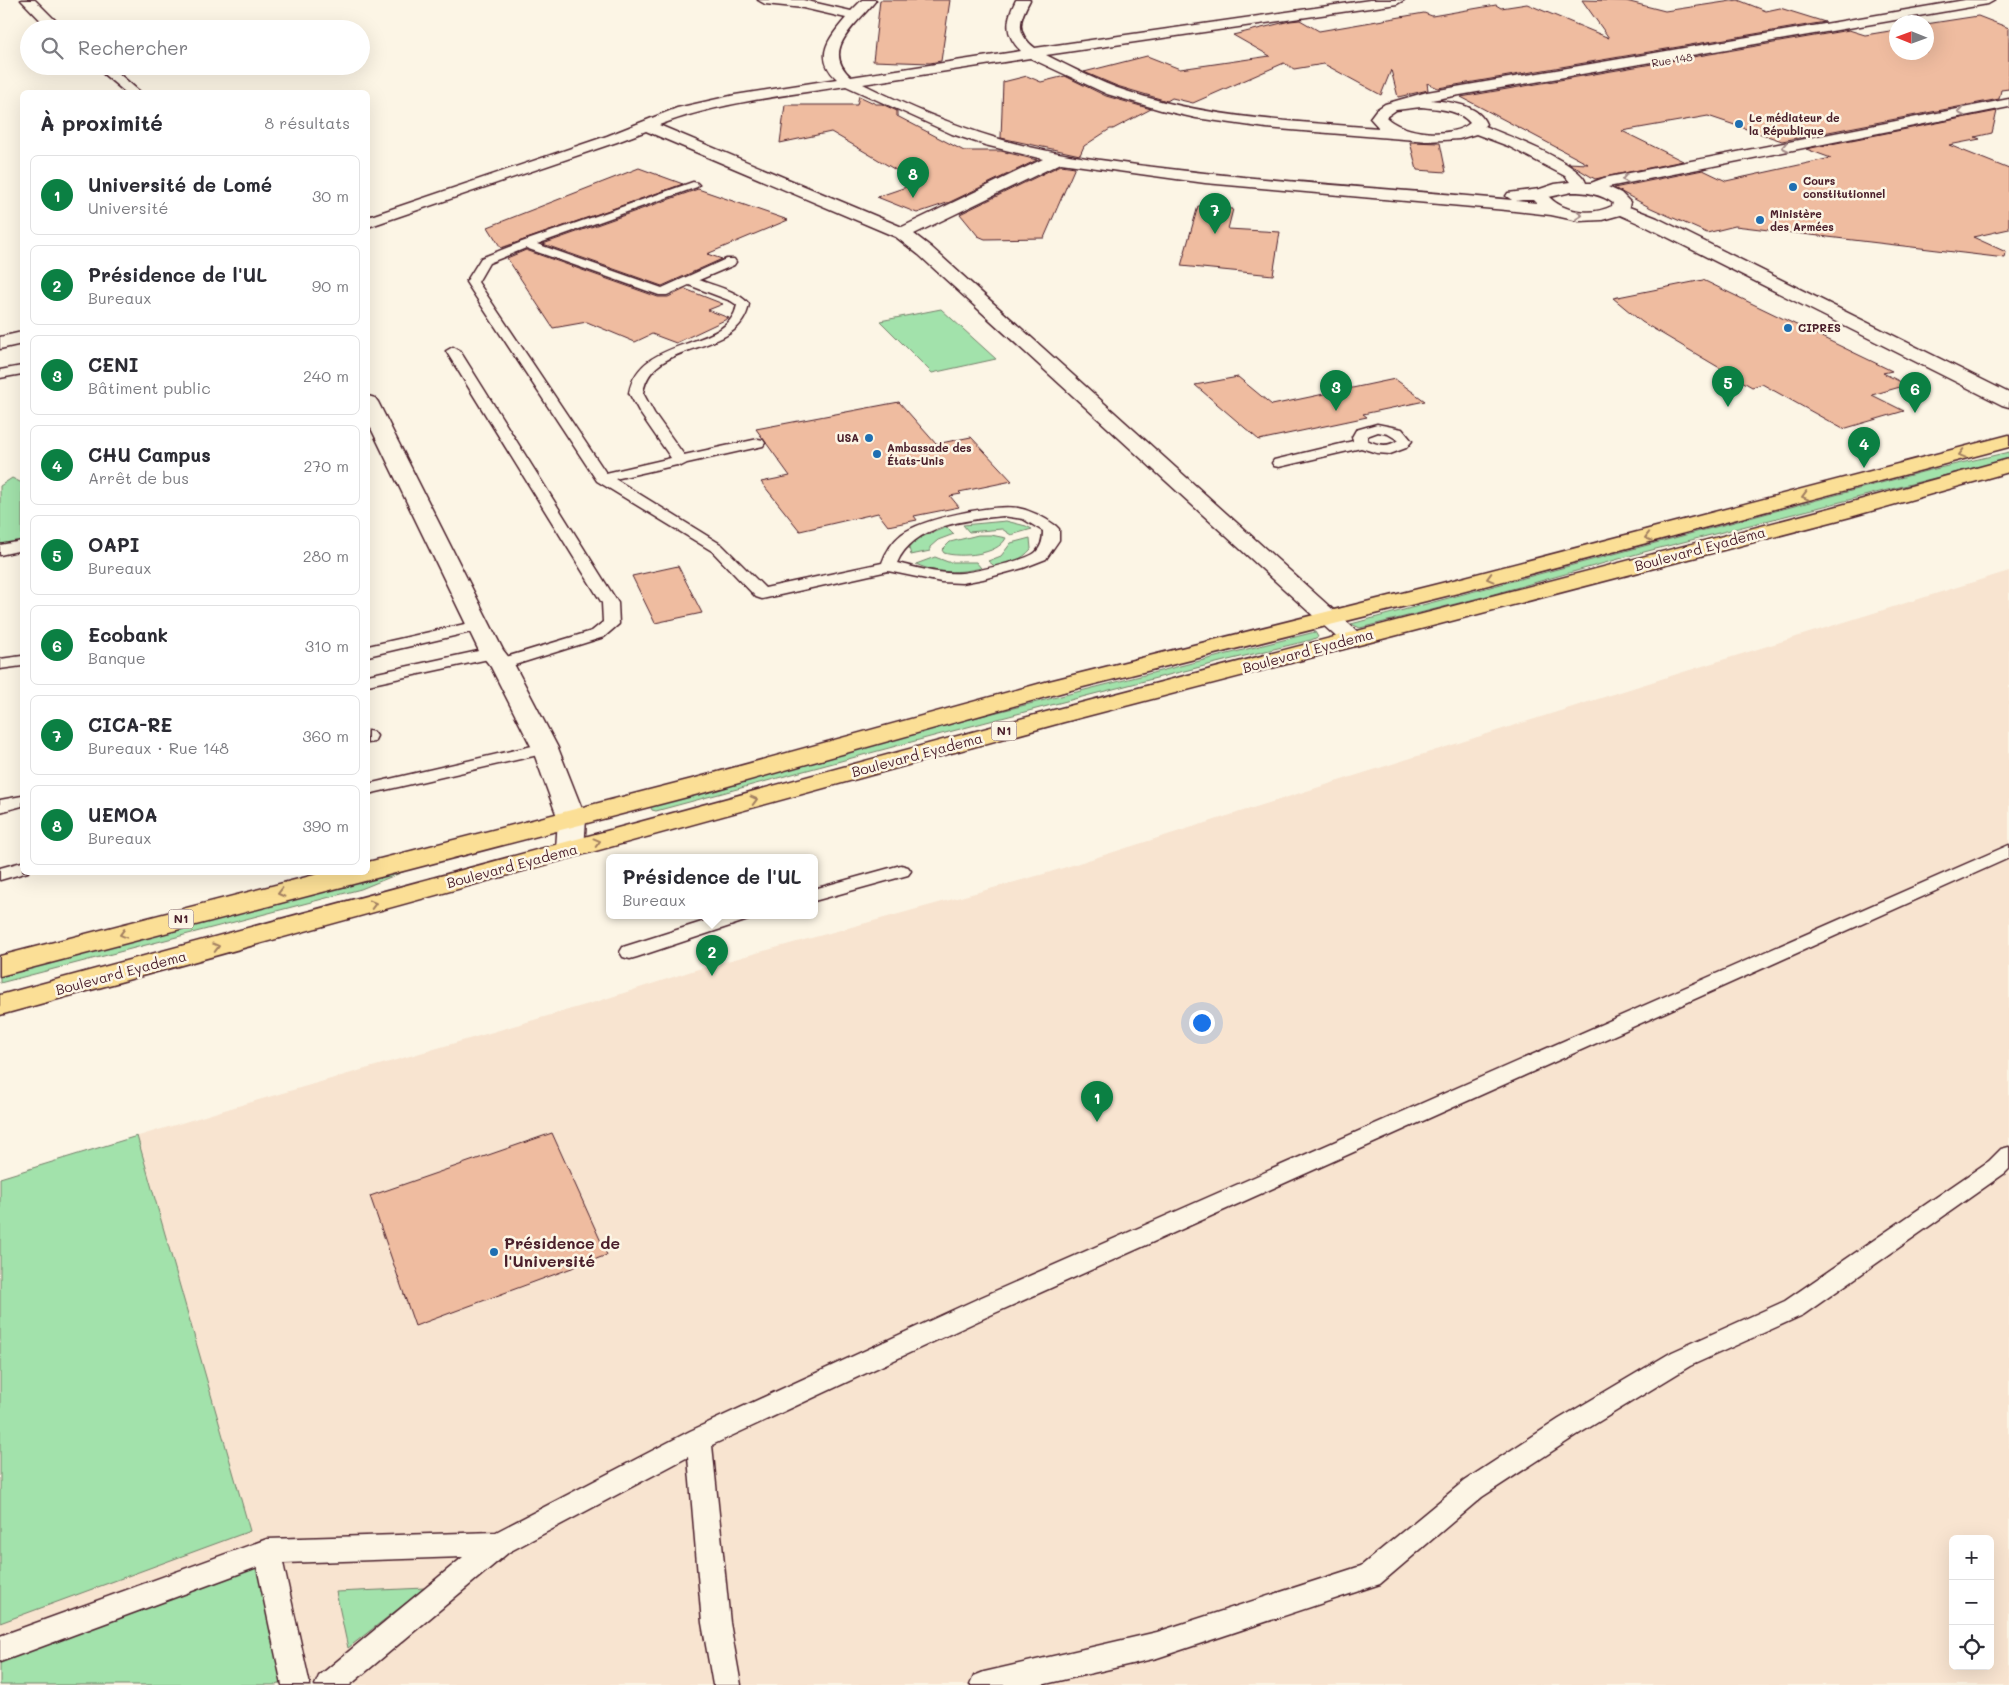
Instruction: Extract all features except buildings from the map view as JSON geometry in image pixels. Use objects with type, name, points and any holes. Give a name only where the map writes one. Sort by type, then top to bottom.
[{"type":"highway","name":"Boulevard Eyadema","points":[[370,870],[572,818],[1058,686],[1496,576],[2009,441]]},
{"type":"highway","name":"Boulevard Eyadema","points":[[0,1005],[1046,720],[1842,512],[2009,465]]},
{"type":"highway","name":"N1","points":[[0,966],[350,875]]},
{"type":"street","points":[[28,0],[48,20]]},
{"type":"street","points":[[765,0],[803,4],[854,16]]},
{"type":"street","points":[[869,0],[854,16],[836,41],[830,54],[834,67],[847,81],[915,113],[969,135],[1118,167],[1225,181],[1320,191],[1474,201],[1556,210]]},
{"type":"street","points":[[1023,0],[1014,22],[1018,40],[1032,53],[1101,86],[1126,96],[1168,108],[1266,124],[1408,134],[1448,136],[1460,134],[1475,128],[1478,124],[1471,114],[1453,107],[1437,104],[1405,104]]},
{"type":"street","points":[[370,221],[612,139],[691,109],[735,99],[1032,53],[1397,0]]},
{"type":"street","points":[[1408,134],[1386,127],[1378,118],[1385,109],[1427,96],[1456,90],[1994,4]]},
{"type":"street","points":[[1934,17],[1994,4]]},
{"type":"street","name":"Rue 148","points":[[1453,107],[1455,101],[1470,96],[1731,47],[1889,26]]},
{"type":"street","points":[[112,75],[130,90]]},
{"type":"street","points":[[1474,201],[1545,193],[1553,190],[1586,188],[1906,121],[2009,103]]},
{"type":"street","points":[[1906,121],[1938,132],[2009,119]]},
{"type":"street","points":[[645,125],[902,233],[925,251],[1352,639]]},
{"type":"street","points":[[1475,128],[1513,143],[1571,174],[1586,188],[1617,202],[1651,222],[2009,401]]},
{"type":"street","points":[[902,233],[1060,156]]},
{"type":"street","points":[[1545,193],[1542,199],[1546,205],[1567,214],[1606,215],[1617,202],[1718,176]]},
{"type":"street","points":[[0,343],[20,338]]},
{"type":"street","points":[[370,406],[478,626],[545,748],[572,818],[570,850]]},
{"type":"lane","points":[[693,185],[526,244],[485,261],[472,282],[602,478],[718,548],[762,594],[888,566],[941,577],[962,578],[984,574],[1018,565],[1041,556],[1052,540],[1050,529],[1036,518],[1013,512],[983,513],[931,526],[910,535],[894,550],[888,566]]},
{"type":"lane","points":[[526,244],[663,292],[730,262]]},
{"type":"lane","points":[[681,462],[647,413],[636,393],[638,382],[646,368],[660,358],[674,350],[720,334],[740,320],[744,312],[743,304],[735,298],[688,280]]},
{"type":"lane","points":[[370,680],[497,658],[598,634],[611,624],[610,603],[453,351]]},
{"type":"lane","points":[[0,374],[20,370]]},
{"type":"lane","points":[[602,478],[681,462],[758,443]]},
{"type":"lane","points":[[1279,463],[1363,443]]},
{"type":"lane","points":[[0,550],[20,546]]},
{"type":"lane","points":[[370,651],[478,626]]},
{"type":"lane","points":[[0,664],[20,661]]},
{"type":"lane","points":[[370,789],[545,748]]},
{"type":"lane","points":[[0,806],[20,801]]},
{"type":"lane","points":[[329,1685],[499,1544],[699,1439],[995,1302],[2009,851]]},
{"type":"lane","points":[[0,874],[20,869]]},
{"type":"lane","points":[[818,894],[901,871]]},
{"type":"lane","points":[[630,952],[732,919]]},
{"type":"lane","points":[[984,1685],[1157,1646],[1370,1574],[1473,1489],[1568,1427],[1681,1359],[1794,1308],[1997,1167],[2009,1154]]},
{"type":"lane","points":[[699,1439],[716,1622],[727,1685]]},
{"type":"lane","points":[[0,1649],[268,1551],[499,1544]]},
{"type":"lane","points":[[268,1551],[296,1685]]},
{"type":"shaded area","points":[[2009,571],[2009,1685],[0,1685],[0,1178],[231,1108],[599,1001],[695,970],[1044,874]]},
{"type":"green space","points":[[941,309],[996,359],[932,373],[880,321]]},
{"type":"green space","points":[[2009,452],[2009,459],[1644,552],[1483,597],[1360,628],[1351,624],[1926,471]]},
{"type":"green space","points":[[12,478],[20,482],[20,542],[0,547],[0,486]]},
{"type":"green space","points":[[1006,521],[1032,529],[1011,535],[1002,529],[969,532],[963,525]]},
{"type":"green space","points":[[947,527],[954,534],[938,540],[930,547],[930,551],[911,555],[909,548],[916,539]]},
{"type":"green space","points":[[978,535],[1006,538],[1002,544],[995,548],[978,554],[959,555],[944,553],[942,550],[950,542]]},
{"type":"green space","points":[[1030,538],[1031,549],[1020,559],[997,568],[988,561],[1001,556],[1011,543]]},
{"type":"green space","points":[[935,557],[948,562],[976,562],[981,568],[949,572],[932,570],[916,564]]},
{"type":"green space","points":[[1315,632],[1318,637],[1311,640],[1065,701],[656,811],[652,810],[650,806],[906,735]]},
{"type":"green space","points":[[425,863],[361,889],[0,983],[0,974]]},
{"type":"green space","points":[[137,1136],[250,1531],[0,1623],[0,1178]]},
{"type":"green space","points":[[263,1565],[285,1682],[276,1685],[0,1685],[0,1659]]},
{"type":"green space","points":[[425,1588],[348,1648],[336,1592]]},
{"type":"place","name":"Le médiateur de la République","points":[[1739,124]]},
{"type":"place","name":"Cours constitutionnel","points":[[1793,187]]},
{"type":"place","name":"UEMOA","points":[[913,198]]},
{"type":"place","name":"Ministère des Armées","points":[[1760,220]]},
{"type":"place","name":"CICA-RE","points":[[1215,234]]},
{"type":"place","name":"CIPRES","points":[[1788,328]]},
{"type":"place","name":"OAPI","points":[[1728,407]]},
{"type":"place","name":"CENI","points":[[1336,411]]},
{"type":"place","name":"Ecobank","points":[[1915,413]]},
{"type":"place","name":"USA","points":[[869,438]]},
{"type":"place","name":"Ambassade des États-Unis","points":[[877,454]]},
{"type":"place","name":"CHU Campus","points":[[1864,468]]},
{"type":"place","name":"Présidence de l'UL","points":[[712,976]]},
{"type":"place","name":"Université de Lomé","points":[[1097,1122]]},
{"type":"place","name":"Présidence de l'Université","points":[[494,1252]]}]
